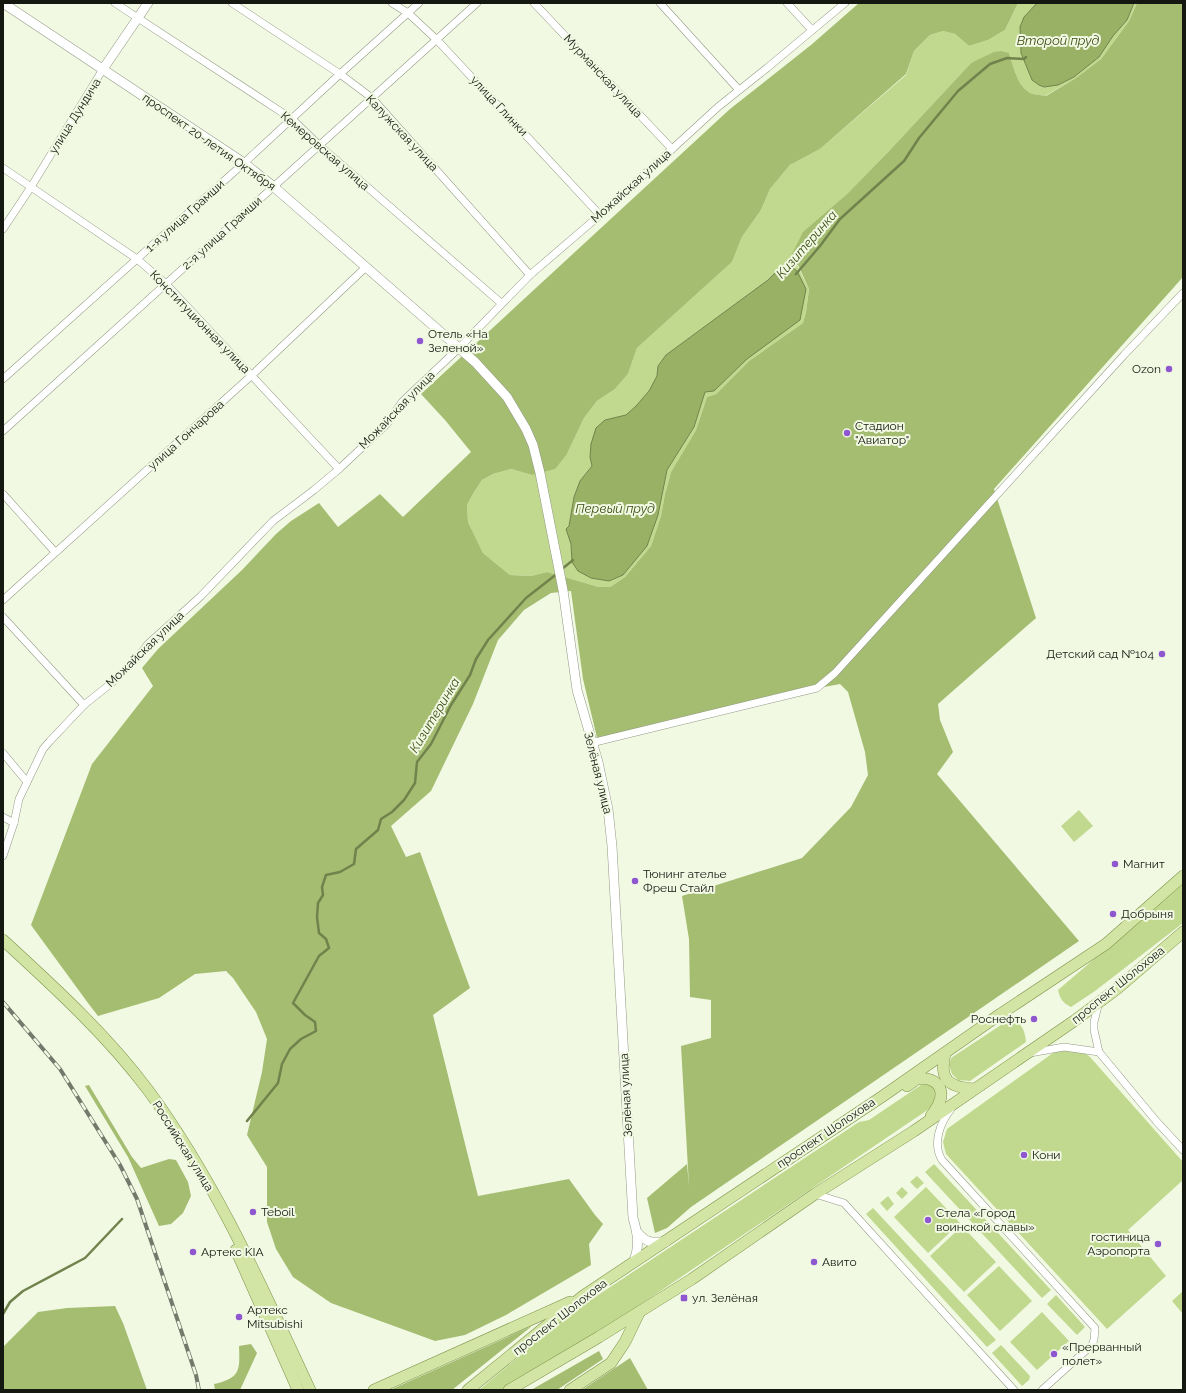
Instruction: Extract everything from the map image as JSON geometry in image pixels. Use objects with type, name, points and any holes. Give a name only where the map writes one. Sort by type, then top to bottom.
[{"type":"main road","name":"проспект Шолохова","points":[[468,1390],[583,1296],[883,1096],[1106,944],[1183,876]]},
{"type":"main road","name":"проспект Шолохова","points":[[510,1390],[692,1279],[816,1194],[914,1131],[1026,1054],[1118,988],[1183,932]]},
{"type":"main road","name":"Российская улица","points":[[3,940],[90,1022],[147,1089],[175,1129],[200,1169],[245,1251],[310,1390]]},
{"type":"main road","name":"Российская улица","points":[[3,950],[85,1027],[141,1094],[169,1133],[194,1172],[238,1254],[298,1390]]},
{"type":"main road","points":[[946,1053],[943,1064],[946,1080],[954,1086],[974,1089]]},
{"type":"main road","points":[[883,1096],[892,1095],[916,1080],[928,1078],[938,1084],[941,1093],[939,1104],[929,1120]]},
{"type":"main road","points":[[374,1390],[583,1296]]},
{"type":"main road","points":[[570,1390],[611,1363],[625,1342],[639,1312]]},
{"type":"street","name":"проспект 20-летия Октября","points":[[3,3],[244,163],[274,187],[457,347]]},
{"type":"street","name":"Кемеровская улица","points":[[115,3],[292,119],[320,146],[501,303]]},
{"type":"street","name":"улица Дундича","points":[[3,229],[31,187],[104,69],[148,3]]},
{"type":"street","name":"Калужская улица","points":[[232,3],[340,74],[372,98],[530,275]]},
{"type":"street","name":"улица Глинки","points":[[392,3],[408,13],[437,40],[600,215]]},
{"type":"street","name":"1-я улица Грамши","points":[[3,379],[244,163],[419,3]]},
{"type":"street","name":"2-я улица Грамши","points":[[3,431],[477,3]]},
{"type":"street","name":"Мурманская улица","points":[[534,3],[672,149]]},
{"type":"street","points":[[660,3],[739,90]]},
{"type":"street","points":[[787,3],[812,30]]},
{"type":"street","name":"Можайская улица","points":[[3,856],[14,823],[19,799],[43,749],[84,705],[114,681],[148,644],[201,596],[273,521],[339,469],[387,424],[402,402],[530,275],[600,215],[718,107],[845,3]]},
{"type":"street","name":"Конституционная улица","points":[[3,168],[137,259],[166,284],[339,469]]},
{"type":"street","name":"улица Гончарова","points":[[3,600],[252,375],[366,267]]},
{"type":"street","points":[[591,744],[817,688],[835,673],[1124,355],[1183,293]]},
{"type":"street","name":"Зелёная улица","points":[[457,347],[485,372],[507,397],[526,429],[533,445],[563,590],[577,690],[591,744],[598,762],[608,809],[612,846],[633,1218],[638,1233],[637,1253],[633,1263]]},
{"type":"street","points":[[3,494],[55,552]]},
{"type":"street","points":[[3,617],[84,705]]},
{"type":"street","points":[[3,753],[27,782]]},
{"type":"street","points":[[3,817],[14,823]]},
{"type":"street","points":[[1099,1002],[1094,1030],[1099,1052],[1157,1122],[1183,1150]]},
{"type":"street","points":[[1026,1054],[1064,1047],[1099,1052]]},
{"type":"street","points":[[956,1102],[945,1116],[939,1135],[937,1147],[938,1154],[1095,1328],[1092,1346],[1042,1390]]},
{"type":"street","points":[[816,1194],[844,1203],[1014,1390]]},
{"type":"street","points":[[638,1233],[644,1240],[649,1242],[666,1242]]},
{"type":"shaded area","points":[[859,3],[1018,3],[1005,30],[988,40],[969,46],[955,34],[943,31],[930,35],[914,51],[906,74],[820,149],[790,165],[770,189],[761,210],[742,237],[732,262],[637,348],[628,374],[615,389],[597,401],[584,418],[567,454],[555,469],[532,475],[511,469],[493,474],[482,480],[467,505],[468,522],[483,553],[510,575],[531,576],[547,572],[599,587],[610,587],[625,577],[651,546],[661,516],[671,472],[696,430],[707,397],[716,394],[749,361],[803,323],[809,289],[798,265],[789,260],[803,232],[847,194],[971,63],[994,52],[1001,51],[1009,53],[1017,76],[1023,87],[1033,94],[1046,96],[1076,78],[1101,59],[1129,21],[1137,3],[1183,3],[1183,277],[994,489],[1036,618],[938,704],[940,720],[953,752],[937,774],[1079,941],[691,1207],[667,1228],[655,1233],[647,1198],[687,1164],[689,1186],[681,1046],[711,1038],[711,1000],[690,997],[689,939],[682,896],[802,858],[851,807],[868,775],[865,752],[848,692],[840,684],[598,742],[583,679],[571,591],[551,593],[524,610],[498,640],[473,704],[431,791],[391,826],[406,857],[420,852],[470,988],[433,1015],[478,1196],[569,1179],[603,1224],[589,1244],[591,1265],[506,1315],[465,1335],[435,1341],[331,1303],[293,1277],[276,1249],[267,1222],[267,1167],[247,1135],[262,1072],[267,1039],[256,1012],[233,978],[226,971],[195,974],[159,998],[98,1016],[31,925],[92,764],[153,686],[142,668],[158,649],[242,570],[276,534],[291,521],[319,503],[338,527],[380,494],[403,517],[471,452],[445,420],[421,394],[730,109],[811,45]]},
{"type":"shaded area","points":[[1018,3],[1037,3],[1024,17],[1020,34],[1021,53],[1032,80],[1044,87],[1058,85],[1074,77],[1099,57],[1113,36],[1127,20],[1134,3],[1137,3],[1129,21],[1101,59],[1076,78],[1045,96],[1033,94],[1023,87],[1017,76],[1009,53],[971,63],[847,194],[804,232],[797,265],[809,289],[803,323],[749,361],[716,394],[707,397],[696,430],[671,472],[661,516],[651,546],[625,577],[610,587],[599,587],[547,572],[531,576],[510,575],[483,553],[468,522],[467,505],[482,480],[493,474],[511,469],[532,475],[567,454],[584,418],[597,401],[615,389],[628,374],[637,348],[732,262],[742,237],[761,210],[770,189],[790,165],[820,149],[906,75],[914,51],[930,35],[943,31],[955,34],[969,46],[988,40],[1005,30]],"holes":[[[781,267],[747,359],[714,391],[705,392],[694,427],[667,470],[658,515],[647,545],[623,575],[609,581],[591,578],[572,562],[571,544],[566,529],[569,526],[574,497],[580,481],[592,466],[590,457],[605,420],[627,415],[649,391],[657,376],[658,366],[666,355],[768,280]]]},
{"type":"shaded area","points":[[1079,810],[1093,826],[1074,842],[1061,826]]},
{"type":"shaded area","points":[[1183,883],[1183,923],[1095,991],[1071,1007],[1064,1002],[1058,990]]},
{"type":"shaded area","points":[[1010,1019],[1014,1020],[1020,1025],[1025,1034],[1026,1042],[970,1081],[958,1080],[952,1074],[949,1065],[951,1058]]},
{"type":"shaded area","points":[[1066,1049],[1083,1052],[1090,1057],[1183,1162],[1183,1180],[1128,1230],[1166,1276],[1107,1329],[946,1154],[943,1142],[947,1129],[1053,1053]]},
{"type":"shaded area","points":[[927,1084],[934,1090],[936,1097],[926,1111],[563,1357],[503,1390],[479,1390],[571,1313],[859,1122],[869,1120],[921,1085]]},
{"type":"shaded area","points":[[89,1085],[132,1157],[141,1168],[169,1159],[176,1160],[188,1182],[191,1196],[183,1213],[171,1224],[159,1226],[128,1157],[85,1086]]},
{"type":"shaded area","points":[[934,1164],[1051,1290],[1042,1298],[925,1172]]},
{"type":"shaded area","points":[[917,1176],[924,1183],[917,1189],[910,1182]]},
{"type":"shaded area","points":[[902,1187],[908,1193],[902,1199],[896,1193]]},
{"type":"shaded area","points":[[926,1187],[960,1223],[928,1253],[894,1217]]},
{"type":"shaded area","points":[[888,1196],[894,1204],[887,1211],[880,1203]]},
{"type":"shaded area","points":[[873,1208],[996,1340],[987,1347],[866,1214]]},
{"type":"shaded area","points":[[962,1226],[996,1262],[964,1292],[930,1256]]},
{"type":"shaded area","points":[[999,1266],[1032,1301],[1000,1331],[967,1295]]},
{"type":"shaded area","points":[[1183,1291],[1183,1314],[1172,1301]]},
{"type":"shaded area","points":[[1056,1295],[1085,1327],[1077,1335],[1047,1304]]},
{"type":"shaded area","points":[[115,1306],[123,1323],[147,1390],[3,1390],[3,1347],[38,1312],[67,1308]]},
{"type":"shaded area","points":[[1042,1312],[1069,1341],[1037,1370],[1010,1342]]},
{"type":"shaded area","points":[[532,1326],[452,1390],[390,1390]]},
{"type":"shaded area","points":[[251,1344],[257,1353],[240,1390],[215,1390],[214,1384],[229,1379],[237,1372],[239,1362],[239,1346]]},
{"type":"shaded area","points":[[1001,1345],[1030,1376],[1029,1380],[1022,1386],[992,1353]]},
{"type":"shaded area","points":[[599,1351],[603,1359],[557,1390],[531,1390]]},
{"type":"shaded area","points":[[630,1358],[648,1390],[582,1390]]},
{"type":"water","name":"Второй пруд","points":[[1037,3],[1134,3],[1127,20],[1113,36],[1099,57],[1074,77],[1058,85],[1044,87],[1032,80],[1021,53],[1020,27],[1024,17]]},
{"type":"water","name":"Первый пруд","points":[[789,265],[797,271],[806,289],[800,320],[747,359],[714,391],[705,392],[694,427],[667,470],[658,515],[647,546],[623,575],[609,581],[591,578],[578,571],[572,562],[571,544],[566,529],[569,526],[574,497],[580,481],[592,466],[590,457],[591,444],[596,428],[605,420],[626,415],[636,406],[649,391],[657,376],[658,366],[666,355],[768,280],[781,267]]},
{"type":"waterway","name":"Кизитеринка","points":[[796,274],[820,246],[840,219],[904,161],[919,138],[958,91],[990,64],[1007,58],[1024,59],[1026,57]]},
{"type":"waterway","points":[[562,569],[573,560]]},
{"type":"waterway","name":"Кизитеринка","points":[[247,1121],[278,1083],[282,1064],[290,1049],[301,1039],[316,1031],[315,1022],[305,1015],[293,1003],[319,956],[329,948],[326,939],[319,933],[317,917],[318,903],[323,895],[322,887],[326,875],[340,872],[354,864],[356,849],[378,830],[381,819],[392,812],[404,800],[415,783],[417,762],[431,744],[451,705],[470,675],[476,659],[488,640],[526,598],[558,573]]},
{"type":"waterway","name":"Кизитеринка","points":[[3,1314],[10,1302],[23,1291],[85,1258],[122,1219]]},
{"type":"railway","points":[[3,1002],[60,1069],[120,1165],[137,1199],[196,1375],[199,1390]]},
{"type":"place","name":"Отель «На Зеленой»","points":[[420,341]]},
{"type":"place","name":"Ozon","points":[[1169,369]]},
{"type":"place","name":"Стадион \"Авиатор\"","points":[[847,433]]},
{"type":"place","name":"Детский сад №104","points":[[1162,654]]},
{"type":"place","name":"Магнит","points":[[1115,864]]},
{"type":"place","name":"Тюнинг ателье Фреш Стайл","points":[[635,881]]},
{"type":"place","name":"Добрыня","points":[[1113,914]]},
{"type":"place","name":"Роснефть","points":[[1034,1019]]},
{"type":"place","name":"Кони","points":[[1024,1155]]},
{"type":"place","name":"Teboil","points":[[253,1212]]},
{"type":"place","name":"Стела «Город воинской славы»","points":[[928,1220]]},
{"type":"place","name":"гостиница Аэропорта","points":[[1158,1244]]},
{"type":"place","name":"Артекс KIA","points":[[193,1252]]},
{"type":"place","name":"Авито","points":[[814,1262]]},
{"type":"place","name":"ул. Зелёная","points":[[684,1298]]},
{"type":"place","name":"Артекс Mitsubishi","points":[[239,1317]]},
{"type":"place","name":"«Пpepвaнный пoлeт»","points":[[1054,1354]]}]
